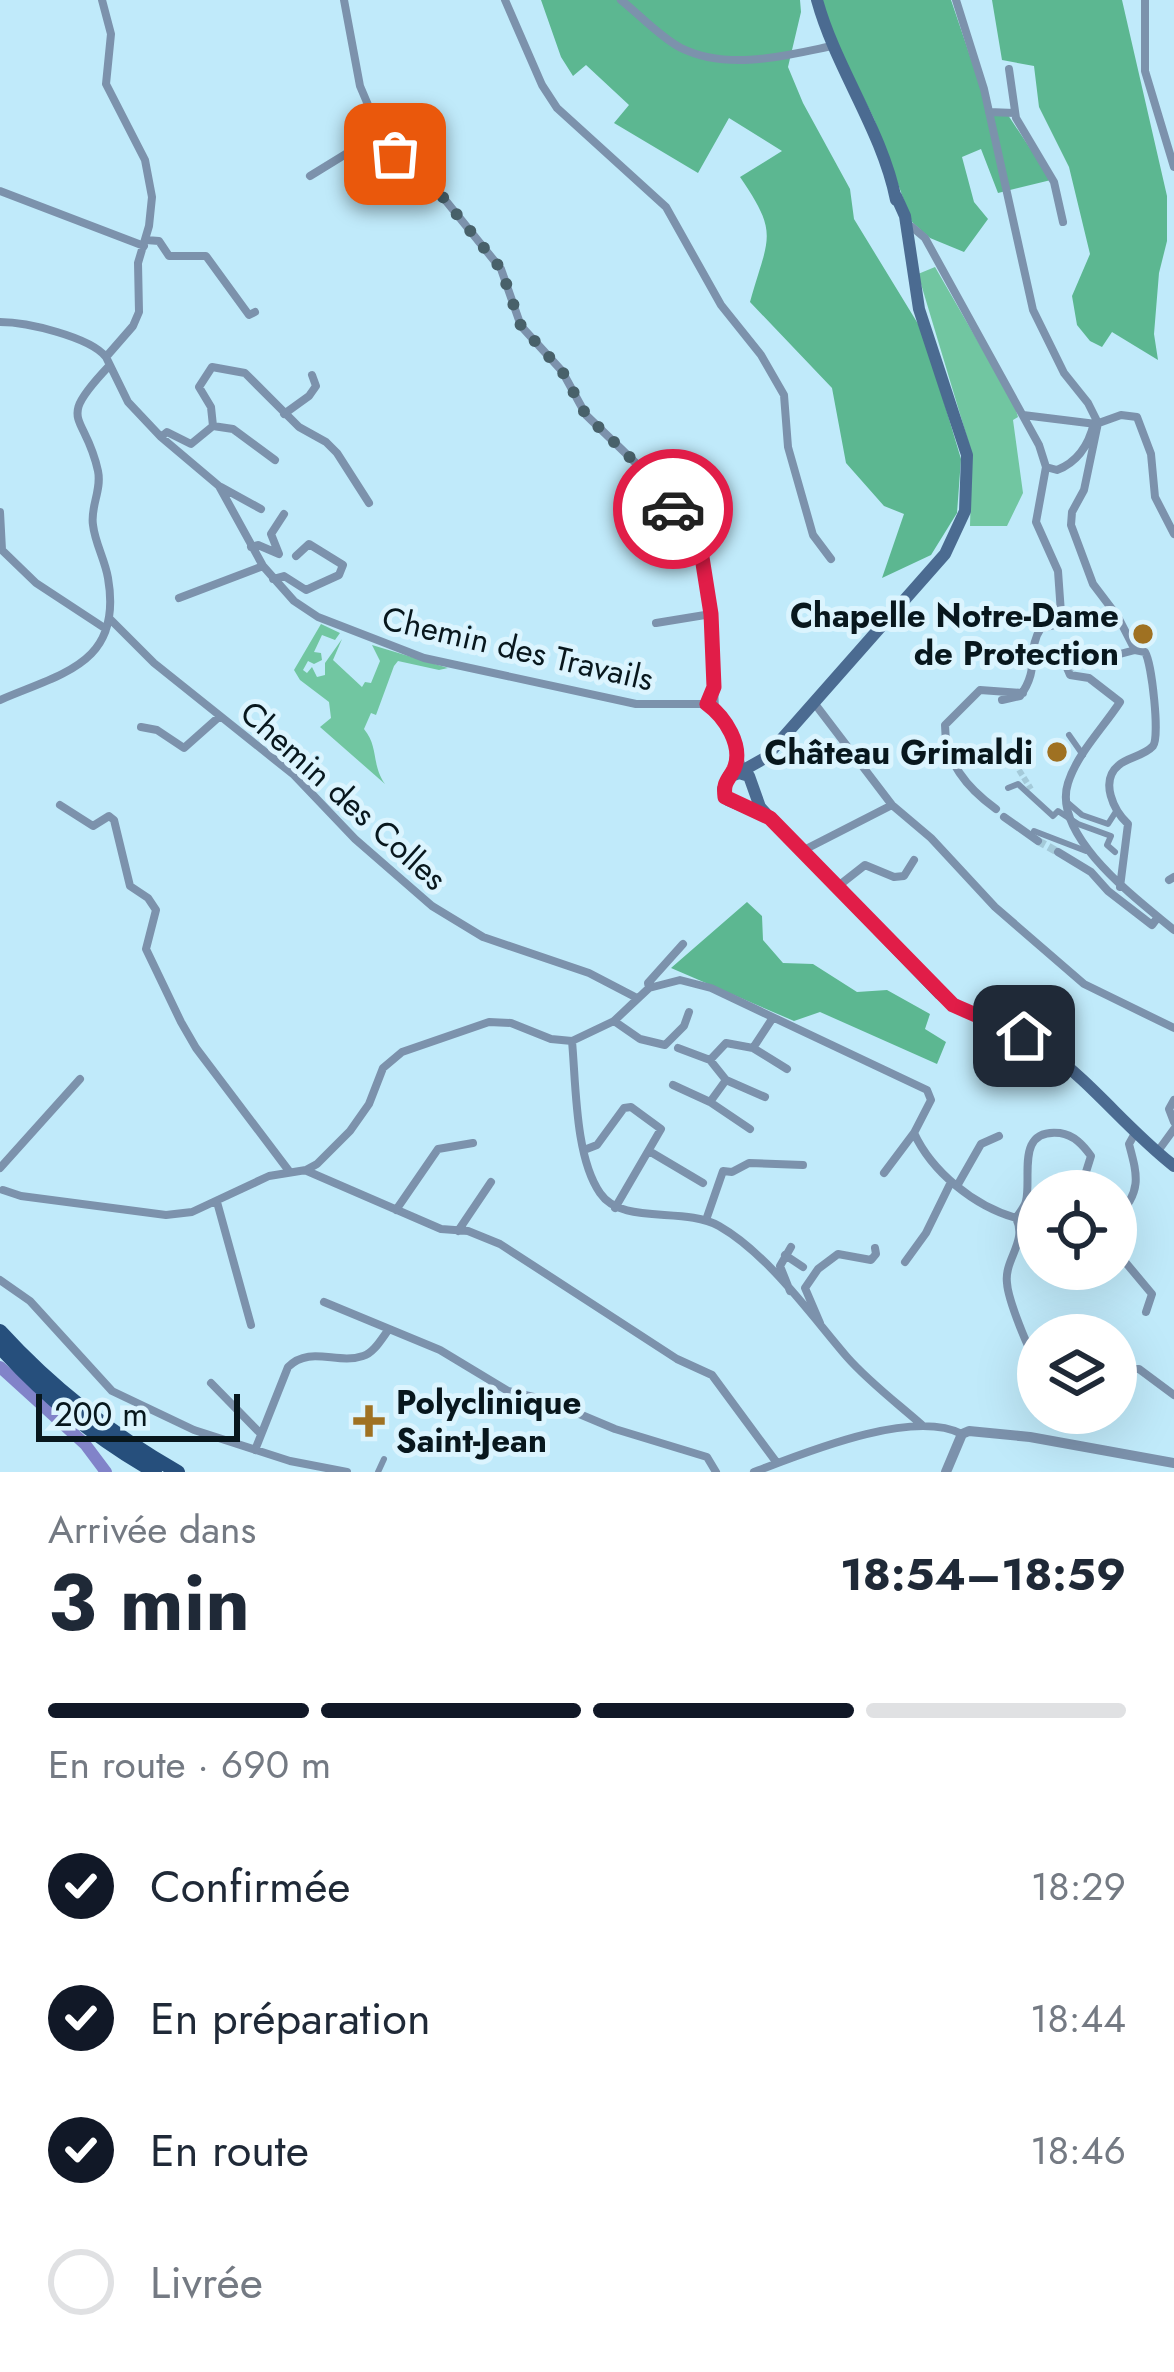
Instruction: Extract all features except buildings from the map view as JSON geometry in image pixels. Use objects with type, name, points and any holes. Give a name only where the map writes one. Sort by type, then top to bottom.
[{"type":"main road","points":[[817,0],[898,203],[914,289]]},
{"type":"main road","points":[[898,203],[914,289],[967,455],[965,511],[945,554],[745,782],[770,818],[953,1005],[1048,1051],[1134,1135],[1174,1166]]},
{"type":"main road","points":[[0,1331],[82,1409],[178,1472]]},
{"type":"main road","points":[[0,1347],[69,1412],[155,1472]]},
{"type":"street","points":[[0,700],[74,669],[94,654],[108,624],[107,574],[93,526],[99,473],[77,413],[82,396],[137,320],[141,301],[138,263],[152,212],[148,167],[108,93],[105,66],[111,34],[101,0]]},
{"type":"street","points":[[344,0],[360,86],[380,134],[442,196],[501,269],[521,326],[562,371],[586,415],[643,470],[692,532],[701,551],[711,614],[711,707],[749,759],[762,760]]},
{"type":"street","points":[[505,0],[557,108],[666,207],[721,305],[761,355],[784,395],[788,447],[813,536],[831,560]]},
{"type":"street","points":[[621,0],[681,48],[721,59],[772,58],[832,46]]},
{"type":"street","points":[[956,0],[989,112],[1033,310],[1064,374],[1088,403],[1096,423],[1084,490],[1071,518],[1076,543],[1103,601],[1135,650]]},
{"type":"street","points":[[1145,0],[1145,70],[1174,167]]},
{"type":"street","points":[[1009,69],[1015,113],[1056,188],[1063,222]]},
{"type":"street","points":[[989,112],[1015,113]]},
{"type":"street","points":[[310,176],[380,134]]},
{"type":"street","points":[[0,191],[145,243],[159,241],[169,256],[206,256],[249,315],[255,312]]},
{"type":"street","points":[[904,250],[907,232],[930,249],[1023,415],[1046,467],[1036,522],[1058,571],[1060,613],[1067,620]]},
{"type":"street","points":[[1,324],[22,323],[88,344],[108,362]]},
{"type":"street","name":"Chemin des Travails","points":[[108,362],[128,402],[219,486],[273,579],[318,617],[406,653],[636,704],[711,707]]},
{"type":"street","points":[[213,426],[211,407],[199,387],[212,367],[245,373],[284,414],[337,453],[369,502]]},
{"type":"street","points":[[284,414],[309,396],[316,386],[313,375]]},
{"type":"street","points":[[1023,415],[1096,423],[1124,414],[1141,422],[1151,454],[1155,497],[1174,534]]},
{"type":"street","points":[[1046,467],[1057,470],[1073,461],[1096,423]]},
{"type":"street","points":[[161,437],[166,431],[191,444],[213,426]]},
{"type":"street","points":[[213,426],[233,430],[275,460]]},
{"type":"street","name":"Chemin des Travails","points":[[219,486],[261,509]]},
{"type":"street","name":"Chemin des Colles","points":[[0,512],[2,550],[37,583],[108,624],[294,775],[355,839],[433,906],[480,936],[589,973],[637,998]]},
{"type":"street","points":[[251,547],[258,545],[279,554],[271,534],[284,514]]},
{"type":"street","points":[[273,579],[284,576],[305,590],[340,575],[343,565],[309,544],[296,556]]},
{"type":"street","points":[[179,598],[263,566]]},
{"type":"street","points":[[1100,613],[1103,601]]},
{"type":"street","points":[[1002,700],[1023,693],[1034,675],[1034,641],[1039,630],[1114,612]]},
{"type":"street","points":[[656,623],[711,614]]},
{"type":"street","points":[[1120,887],[1120,853],[1128,824],[1115,813],[1110,785],[1117,766],[1152,748],[1157,738],[1152,709],[1154,673],[1145,652],[1135,650],[1070,664],[1067,670],[1093,680],[1120,702],[1071,773],[1067,817],[1120,887],[1174,930]]},
{"type":"street","points":[[1023,693],[980,690],[945,725],[948,749],[959,774],[1000,813],[1037,834],[1093,853]]},
{"type":"street","points":[[1002,700],[1013,705]]},
{"type":"street","points":[[814,703],[892,805],[931,838],[995,907],[1084,984],[1174,1028]]},
{"type":"street","points":[[141,727],[157,730],[184,748],[220,716]]},
{"type":"street","points":[[1069,735],[1084,753]]},
{"type":"street","points":[[735,742],[745,782]]},
{"type":"street","points":[[1008,788],[1018,784],[1053,815],[1058,811],[1111,836],[1107,845],[1120,853]]},
{"type":"street","points":[[1065,800],[1082,815],[1108,824],[1115,813]]},
{"type":"street","points":[[60,805],[93,826],[102,817],[114,820],[130,886],[156,910],[146,949],[181,1022],[289,1171]]},
{"type":"street","points":[[802,851],[892,805]]},
{"type":"street","points":[[1058,852],[1091,872],[1152,925],[1158,916]]},
{"type":"street","points":[[837,887],[863,866],[897,878],[907,874],[914,860]]},
{"type":"street","points":[[650,988],[648,983],[683,944]]},
{"type":"street","points":[[306,1170],[350,1131],[370,1104],[383,1068],[402,1052],[489,1022],[512,1023],[551,1039],[572,1040],[614,1022],[650,988],[668,981],[694,982],[927,1090],[931,1100],[914,1133],[884,1173]]},
{"type":"street","points":[[614,1022],[640,1039],[664,1045],[684,1026],[689,1012]]},
{"type":"street","points":[[754,1048],[772,1018]]},
{"type":"street","points":[[572,1040],[584,1150],[598,1191],[615,1208],[681,1214],[721,1227],[757,1256],[850,1360],[922,1425]]},
{"type":"street","points":[[710,1060],[726,1043],[754,1048],[787,1069]]},
{"type":"street","points":[[678,1048],[710,1060],[727,1080],[765,1097]]},
{"type":"street","points":[[0,1168],[80,1079]]},
{"type":"street","points":[[710,1102],[727,1080]]},
{"type":"street","points":[[673,1084],[750,1129]]},
{"type":"street","points":[[1157,1152],[1174,1125],[1169,1109],[1174,1100]]},
{"type":"street","points":[[584,1150],[597,1145],[624,1108],[631,1107],[661,1129],[615,1208]]},
{"type":"street","points":[[914,1133],[932,1163],[954,1184],[1016,1218],[1020,1234],[1006,1282],[1017,1319]]},
{"type":"street","points":[[1027,1170],[1032,1144],[1048,1134],[1069,1136],[1091,1156],[1087,1170]]},
{"type":"street","points":[[1134,1135],[1129,1144],[1136,1170]]},
{"type":"street","points":[[905,1262],[981,1144],[1000,1136]]},
{"type":"street","points":[[396,1210],[438,1149],[472,1143]]},
{"type":"street","points":[[650,1151],[703,1184]]},
{"type":"street","points":[[706,1220],[723,1171],[732,1172],[749,1163],[802,1165]]},
{"type":"street","points":[[1,1188],[22,1196],[166,1215],[192,1212],[269,1176],[306,1170],[396,1210],[457,1232],[479,1233],[677,1359],[712,1375],[777,1463]]},
{"type":"street","points":[[457,1232],[491,1182]]},
{"type":"street","points":[[217,1202],[251,1325]]},
{"type":"street","points":[[820,1324],[805,1288],[818,1269],[838,1254],[872,1260],[874,1248]]},
{"type":"street","points":[[789,1292],[780,1266],[788,1251],[803,1267]]},
{"type":"street","points":[[1137,1276],[1152,1294],[1146,1312]]},
{"type":"street","points":[[0,1280],[30,1301],[112,1391],[194,1430],[290,1461],[347,1472]]},
{"type":"street","points":[[324,1302],[440,1350],[508,1390],[707,1457],[716,1472]]},
{"type":"street","points":[[255,1450],[288,1367],[296,1359],[359,1358],[389,1329]]},
{"type":"street","points":[[1137,1369],[1174,1395]]},
{"type":"street","points":[[211,1383],[259,1432]]},
{"type":"street","points":[[754,1472],[843,1441],[922,1425],[962,1434],[1030,1437],[1174,1463]]},
{"type":"street","points":[[948,1472],[962,1434]]},
{"type":"street","points":[[378,1472],[384,1459]]},
{"type":"green space","points":[[541,0],[800,0],[788,67],[850,189],[854,219],[923,332],[961,459],[957,513],[931,555],[882,578],[904,514],[884,506],[846,463],[832,388],[750,302],[767,237],[761,212],[740,177],[782,151],[729,118],[698,173],[614,123],[629,105],[586,65],[573,76],[561,57]]},
{"type":"green space","points":[[822,0],[951,0],[988,109],[1006,112],[1051,180],[998,193],[981,149],[962,157],[974,202],[988,219],[964,252],[930,238],[912,222],[874,119],[831,32]]},
{"type":"green space","points":[[992,0],[1122,0],[1167,196],[1167,241],[1154,334],[1158,360],[1112,332],[1102,347],[1077,325],[1072,296],[1090,254],[1069,167],[1039,107],[1034,66],[1002,60]]},
{"type":"green space","points":[[935,267],[1018,417],[1013,420],[1023,493],[1007,526],[970,526],[972,454],[918,274]]},
{"type":"green space","points":[[321,624],[340,633],[335,640],[322,635],[314,652],[321,653],[322,660],[308,661],[303,670],[307,673],[312,667],[317,677],[325,675],[325,663],[342,639],[333,660],[362,687],[371,683],[380,661],[372,645],[448,668],[398,661],[394,666],[376,715],[371,713],[364,729],[385,784],[320,727],[331,718],[329,702],[294,670]]},
{"type":"green space","points":[[747,902],[762,916],[763,940],[783,963],[813,964],[857,992],[887,990],[930,1014],[925,1029],[946,1042],[937,1064],[820,1012],[794,1021],[671,968]]},
{"type":"waterway","points":[[0,1367],[85,1444],[106,1472]]},
{"type":"tunnel","points":[[1019,770],[1031,789]]},
{"type":"tunnel","points":[[1038,841],[1058,852]]},
{"type":"way so far","points":[[395,154],[442,196],[501,269],[521,326],[562,371],[586,415],[643,470],[673,509]]},
{"type":"place","name":"Chapelle Notre-Dame de Protection","points":[[1143,634]]},
{"type":"place","name":"Château Grimaldi","points":[[1057,752]]},
{"type":"place","name":"Polyclinique Saint-Jean","points":[[369,1421]]},
{"type":"route","points":[[673,509],[698,541],[704,562],[714,687],[707,704],[729,730],[737,757],[724,784],[725,797],[770,818],[953,1005],[1024,1036]]}]
